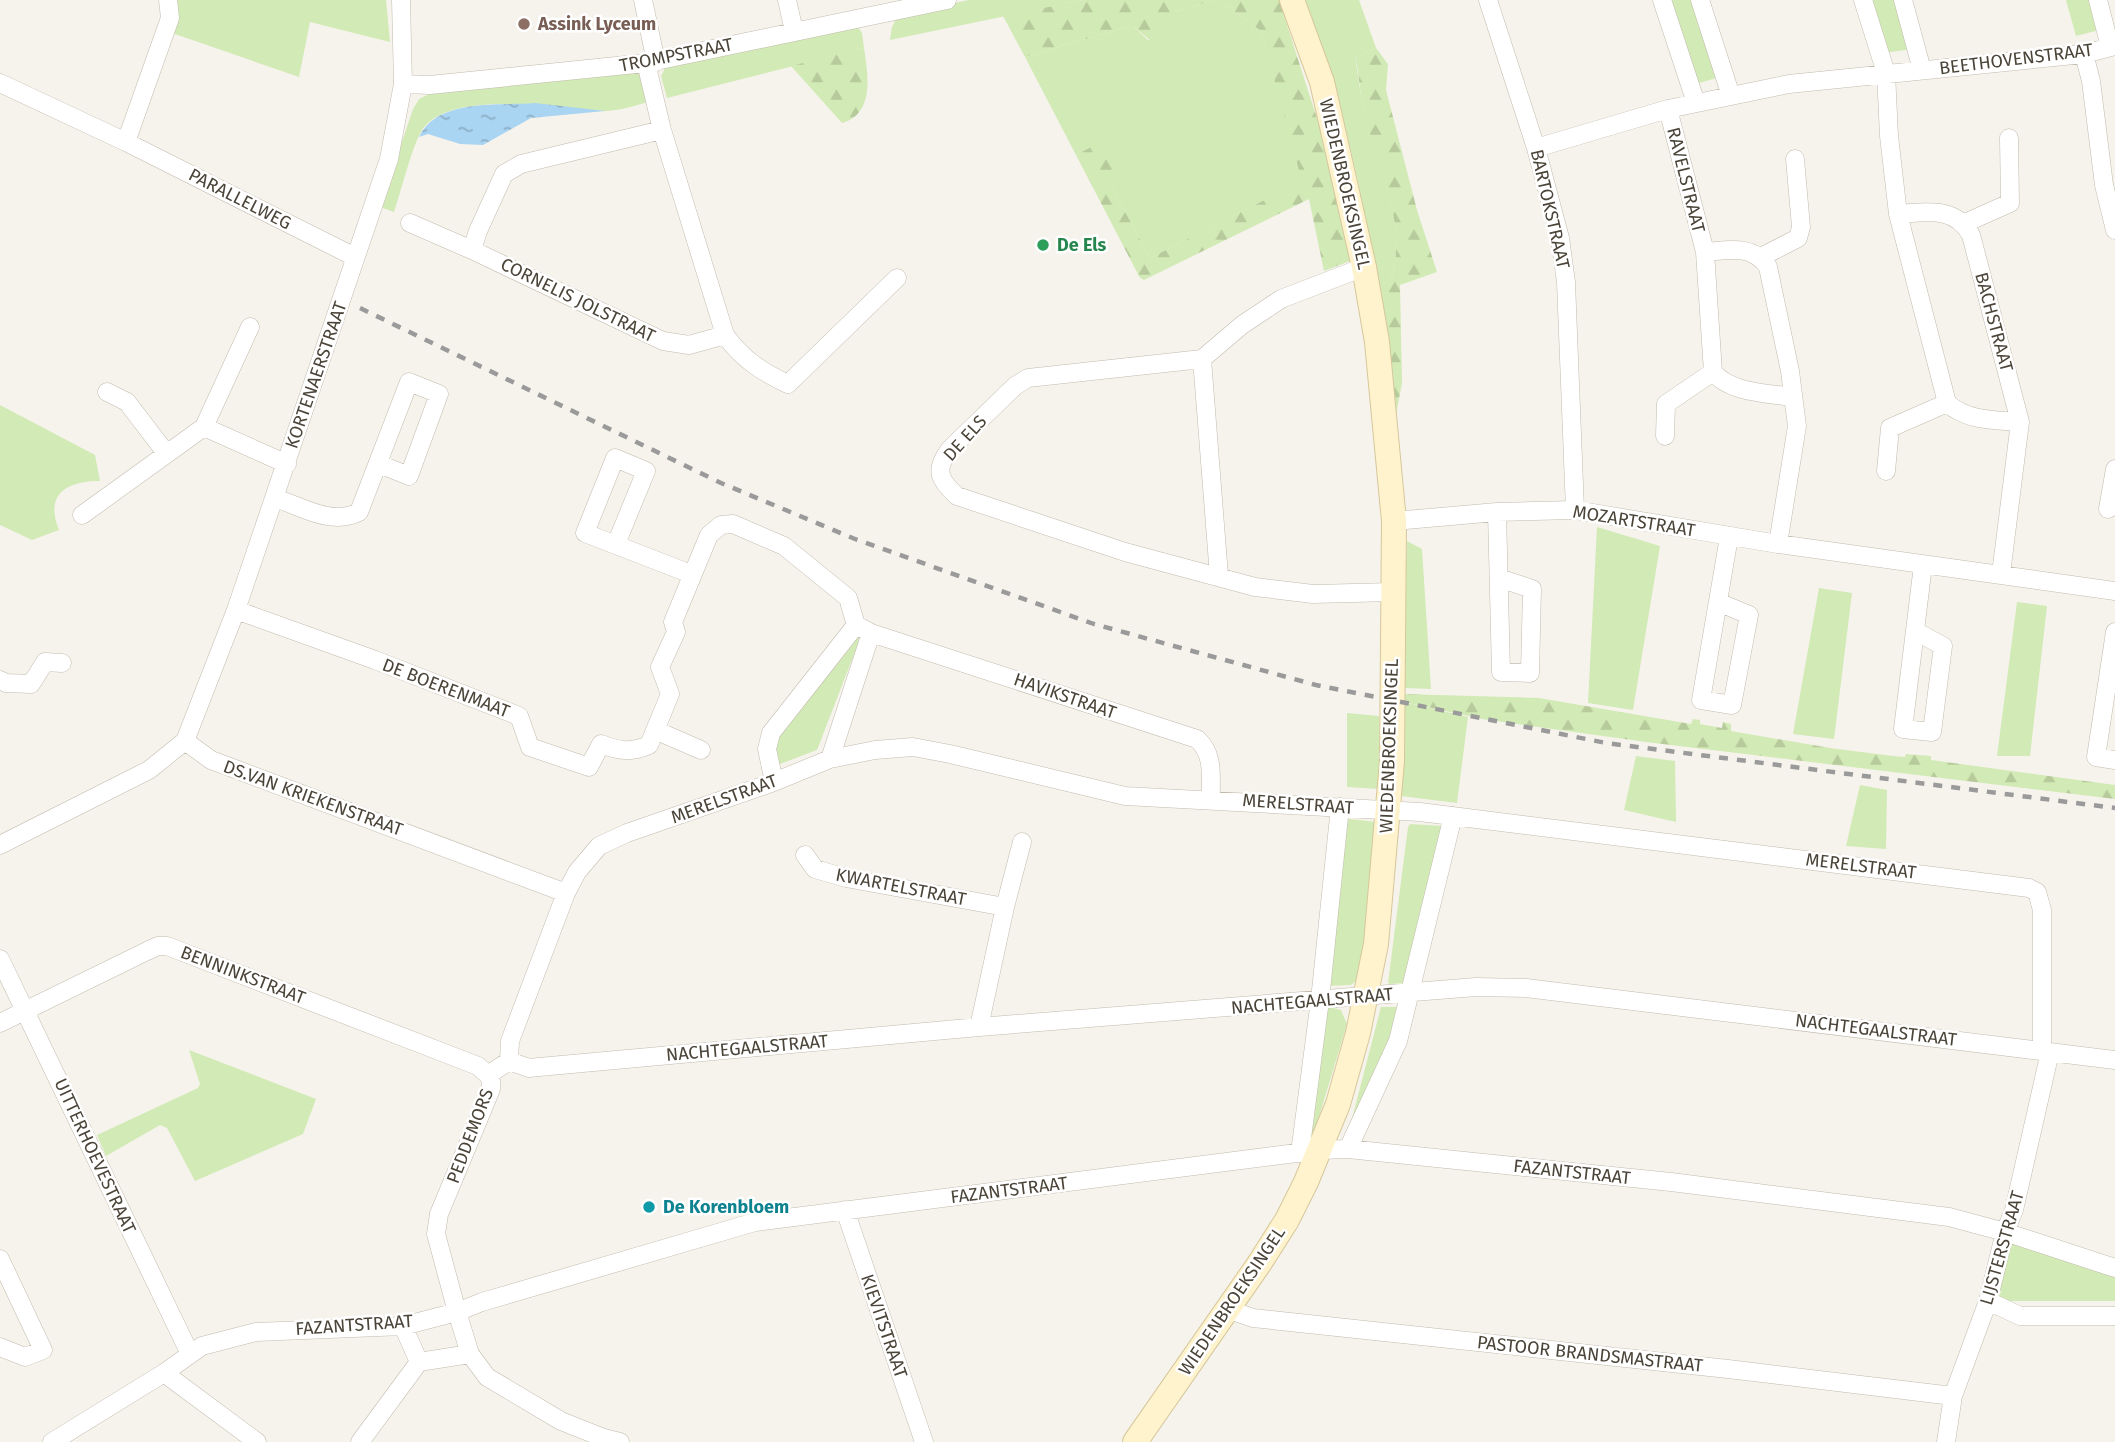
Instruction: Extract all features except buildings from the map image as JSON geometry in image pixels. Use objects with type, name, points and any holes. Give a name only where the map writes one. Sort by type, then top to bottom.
[{"type":"street","points":[[126,142],[170,18],[168,0]]},
{"type":"street","name":"KORTENAERSTRAAT","points":[[185,741],[236,610],[389,159],[403,84],[401,0]]},
{"type":"street","points":[[643,0],[662,130],[725,335],[737,352],[755,367],[788,384],[897,278]]},
{"type":"street","points":[[788,0],[794,31]]},
{"type":"street","name":"WIEDENBROEKSINGEL","points":[[1135,1442],[1287,1220],[1310,1152],[1338,1104],[1358,1033],[1376,944],[1392,761],[1394,521],[1377,342],[1364,267],[1322,82],[1292,0]]},
{"type":"street","name":"BARTOKSTRAAT","points":[[1488,0],[1536,148],[1560,238],[1566,282],[1575,510]]},
{"type":"street","points":[[1662,0],[1696,103]]},
{"type":"street","points":[[1700,0],[1731,96]]},
{"type":"street","points":[[1863,0],[1886,73],[1889,136],[1898,214],[1947,403],[1957,412],[1975,418],[2020,422]]},
{"type":"street","name":"BEETHOVENSTRAAT","points":[[1903,0],[1922,70]]},
{"type":"street","name":"BEETHOVENSTRAAT","points":[[1536,148],[1668,109],[1789,84],[2084,54],[2113,47],[2098,0]]},
{"type":"street","name":"TROMPSTRAAT","points":[[403,84],[430,85],[651,62],[934,1]]},
{"type":"street","points":[[2084,54],[2091,81],[2115,230]]},
{"type":"street","name":"PARALLELWEG","points":[[0,83],[126,142],[355,257]]},
{"type":"street","name":"RAVELSTRAAT","points":[[1668,109],[1705,252],[1713,372]]},
{"type":"street","points":[[472,250],[504,174],[521,164],[662,130]]},
{"type":"street","points":[[1898,214],[1952,214],[1965,223],[2010,203],[2009,138]]},
{"type":"street","points":[[1778,544],[1797,426],[1790,371],[1768,267],[1761,257],[1798,238],[1801,226],[1795,159]]},
{"type":"street","name":"CORNELIS JOLSTRAAT","points":[[410,223],[663,341],[688,345],[725,335]]},
{"type":"street","name":"BACHSTRAAT","points":[[1965,223],[1971,235],[2020,422],[2001,574]]},
{"type":"street","name":"RAVELSTRAAT","points":[[1705,252],[1746,250],[1761,257]]},
{"type":"street","points":[[1219,576],[1202,359],[1242,325],[1280,299],[1364,267]]},
{"type":"street","points":[[82,515],[204,427],[250,327]]},
{"type":"street","name":"DE ELS","points":[[1202,359],[1028,378],[1015,386],[941,460],[943,484],[957,496],[1125,552],[1255,587],[1313,594],[1393,592]]},
{"type":"street","points":[[1665,436],[1666,404],[1713,372],[1718,379],[1730,386],[1792,397]]},
{"type":"street","points":[[275,498],[334,519],[359,512],[409,382],[439,394],[409,476],[379,464]]},
{"type":"street","points":[[107,392],[127,402],[166,453]]},
{"type":"street","points":[[1886,471],[1889,428],[1947,403]]},
{"type":"street","points":[[204,427],[287,464]]},
{"type":"street","points":[[616,544],[646,471],[615,458],[585,533],[691,573]]},
{"type":"street","points":[[2108,509],[2115,469]]},
{"type":"street","name":"MOZARTSTRAAT","points":[[1394,521],[1497,512],[1575,510],[1729,537],[2115,592]]},
{"type":"street","points":[[1497,512],[1501,672],[1530,673],[1532,589],[1499,578]]},
{"type":"street","name":"DE BOERENMAAT","points":[[236,610],[519,716],[530,747],[589,767],[601,744],[634,752],[649,745],[670,694],[660,667],[676,632],[673,622],[691,573],[714,528],[722,524],[733,524],[784,545],[848,598],[864,629]]},
{"type":"street","points":[[1718,602],[1749,615],[1732,705],[1701,700],[1729,537]]},
{"type":"street","points":[[1915,631],[1942,646],[1932,732],[1903,729],[1923,565]]},
{"type":"street","points":[[830,759],[864,629]]},
{"type":"street","points":[[774,782],[767,749],[771,733],[864,629]]},
{"type":"street","name":"HAVIKSTRAAT","points":[[864,629],[1197,739],[1206,747],[1210,757],[1211,799]]},
{"type":"street","points":[[2115,632],[2096,757],[2115,760]]},
{"type":"street","points":[[0,680],[32,684],[45,662],[62,663]]},
{"type":"street","points":[[655,730],[701,750]]},
{"type":"street","points":[[0,845],[149,770],[185,741]]},
{"type":"street","name":"DS.VAN KRIEKENSTRAAT","points":[[185,741],[211,760],[566,893]]},
{"type":"street","name":"MERELSTRAAT","points":[[566,893],[577,872],[599,846],[627,833],[774,782],[830,759],[875,750],[913,747],[1125,796],[1211,799],[1453,816],[2029,888],[2037,892],[2042,910],[2046,1051]]},
{"type":"street","name":"WIEDENBROEKSINGEL","points":[[1310,1152],[1320,1000],[1340,807]]},
{"type":"street","points":[[1348,1149],[1398,1041],[1453,816]]},
{"type":"street","points":[[979,1027],[1021,842]]},
{"type":"street","name":"KWARTELSTRAAT","points":[[806,855],[815,869],[846,878],[1005,908]]},
{"type":"street","points":[[509,1061],[510,1041],[566,893]]},
{"type":"street","name":"BENNINKSTRAAT","points":[[0,1023],[147,951],[158,946],[167,946],[478,1066],[488,1075]]},
{"type":"street","name":"UITTERHOEVESTRAAT","points":[[0,959],[190,1354]]},
{"type":"street","name":"NACHTEGAALSTRAAT","points":[[509,1061],[529,1068],[1476,986],[1525,988],[2115,1059]]},
{"type":"street","name":"LIJSTERSTRAAT","points":[[1946,1442],[1954,1396],[1988,1301],[2005,1232],[2014,1210],[2046,1051]]},
{"type":"street","name":"PEDDEMORS","points":[[470,1354],[436,1234],[439,1213],[491,1089],[488,1075],[509,1061]]},
{"type":"street","name":"FAZANTSTRAAT","points":[[51,1442],[164,1373],[202,1346],[256,1332],[403,1326],[755,1222],[1310,1152],[1348,1149],[1684,1183],[1949,1217],[2005,1232],[2115,1268]]},
{"type":"street","name":"KIEVITSTRAAT","points":[[845,1210],[923,1442]]},
{"type":"street","points":[[0,1259],[43,1350],[25,1357],[0,1347]]},
{"type":"street","points":[[1988,1301],[2021,1315],[2115,1316]]},
{"type":"street","name":"PASTOOR BRANDSMASTRAAT","points":[[1227,1309],[1254,1318],[1954,1396]]},
{"type":"street","points":[[403,1326],[419,1362]]},
{"type":"street","points":[[360,1442],[419,1362],[470,1354],[487,1377],[561,1421],[620,1442]]},
{"type":"street","points":[[164,1373],[257,1442]]},
{"type":"green space","points":[[175,0],[386,0],[390,42],[310,22],[299,77],[172,33]]},
{"type":"green space","points":[[969,0],[1083,0],[890,40],[898,15]]},
{"type":"green space","points":[[1083,0],[1213,0],[1175,12],[1175,33],[1172,35],[1151,41],[1130,26],[1025,57],[1003,16]]},
{"type":"green space","points":[[1219,0],[1261,31],[1303,181],[1150,258],[1111,185],[1105,141],[1076,155],[1025,57],[1130,26],[1148,40],[1175,33],[1175,12]]},
{"type":"green space","points":[[1219,0],[1279,0],[1330,159],[1352,257],[1350,261],[1324,271],[1309,199],[1144,280],[1140,278],[1076,155],[1105,140],[1113,151],[1115,162],[1111,185],[1150,258],[1302,181],[1261,31]]},
{"type":"green space","points":[[1305,0],[1359,0],[1376,48],[1355,57],[1368,127],[1388,190],[1396,233],[1392,277],[1377,291],[1358,181],[1337,93]]},
{"type":"green space","points":[[1668,0],[1698,0],[1723,76],[1696,84]]},
{"type":"green space","points":[[1865,0],[1901,0],[1914,49],[1882,53]]},
{"type":"green space","points":[[2066,0],[2095,0],[2103,29],[2076,36]]},
{"type":"green space","points":[[856,24],[862,33],[864,48],[667,98],[661,76],[665,68],[675,61]]},
{"type":"green space","points":[[864,48],[867,69],[865,102],[853,118],[842,123],[791,66]]},
{"type":"green space","points":[[1376,48],[1388,64],[1386,90],[1417,210],[1437,272],[1400,285],[1402,383],[1394,425],[1377,291],[1392,277],[1396,233],[1388,190],[1368,127],[1355,57]]},
{"type":"green space","points":[[637,71],[641,74],[652,101],[628,108],[604,111],[535,105],[481,105],[456,109],[436,117],[418,137],[394,212],[380,207],[413,109],[419,99],[429,94],[485,85]]},
{"type":"green space","points":[[0,405],[95,455],[100,481],[78,483],[62,492],[55,507],[59,530],[32,540],[0,525]]},
{"type":"green space","points":[[1597,527],[1660,546],[1633,710],[1588,703]]},
{"type":"green space","points":[[1407,541],[1422,549],[1431,689],[1404,688],[1402,676]]},
{"type":"green space","points":[[1819,588],[1852,593],[1834,739],[1793,734]]},
{"type":"green space","points":[[2017,602],[2047,606],[2030,756],[1997,756]]},
{"type":"green space","points":[[854,636],[860,639],[817,750],[778,763],[774,738]]},
{"type":"green space","points":[[1403,694],[1539,698],[1691,724],[1693,719],[1700,720],[1700,724],[1722,728],[1723,722],[1731,724],[1731,731],[1830,748],[1905,757],[1906,754],[1931,756],[1931,760],[2115,785],[2115,799],[1646,742],[1482,719],[1404,702]]},
{"type":"green space","points":[[1404,702],[1468,717],[1457,803],[1401,796]]},
{"type":"green space","points":[[1347,713],[1379,716],[1379,789],[1347,787]]},
{"type":"green space","points":[[1636,756],[1675,761],[1676,822],[1624,810]]},
{"type":"green space","points":[[1860,785],[1887,790],[1886,849],[1846,846]]},
{"type":"green space","points":[[1342,820],[1376,822],[1370,912],[1356,981],[1351,985],[1325,986]]},
{"type":"green space","points":[[1410,824],[1444,826],[1406,983],[1390,984],[1388,983]]},
{"type":"green space","points":[[1330,1007],[1341,1010],[1347,1024],[1315,1130],[1310,1133],[1323,1010]]},
{"type":"green space","points":[[1381,1007],[1400,1009],[1368,1103],[1349,1130]]},
{"type":"green space","points":[[189,1050],[316,1099],[303,1134],[195,1181],[167,1128],[160,1125],[106,1156],[97,1135],[198,1088],[200,1084]]},
{"type":"green space","points":[[2013,1241],[2115,1275],[2115,1301],[1994,1301],[2009,1243]]},
{"type":"water","points":[[535,103],[605,111],[531,118],[483,145],[460,144],[428,134],[419,137],[428,124],[454,110],[470,106]]},
{"type":"railway","points":[[360,308],[721,483],[855,539],[1094,624],[1316,685],[1606,743],[2115,808]]},
{"type":"place","name":"Assink Lyceum","points":[[524,24]]},
{"type":"place","name":"De Els","points":[[1043,245]]},
{"type":"place","name":"De Korenbloem","points":[[649,1207]]}]
